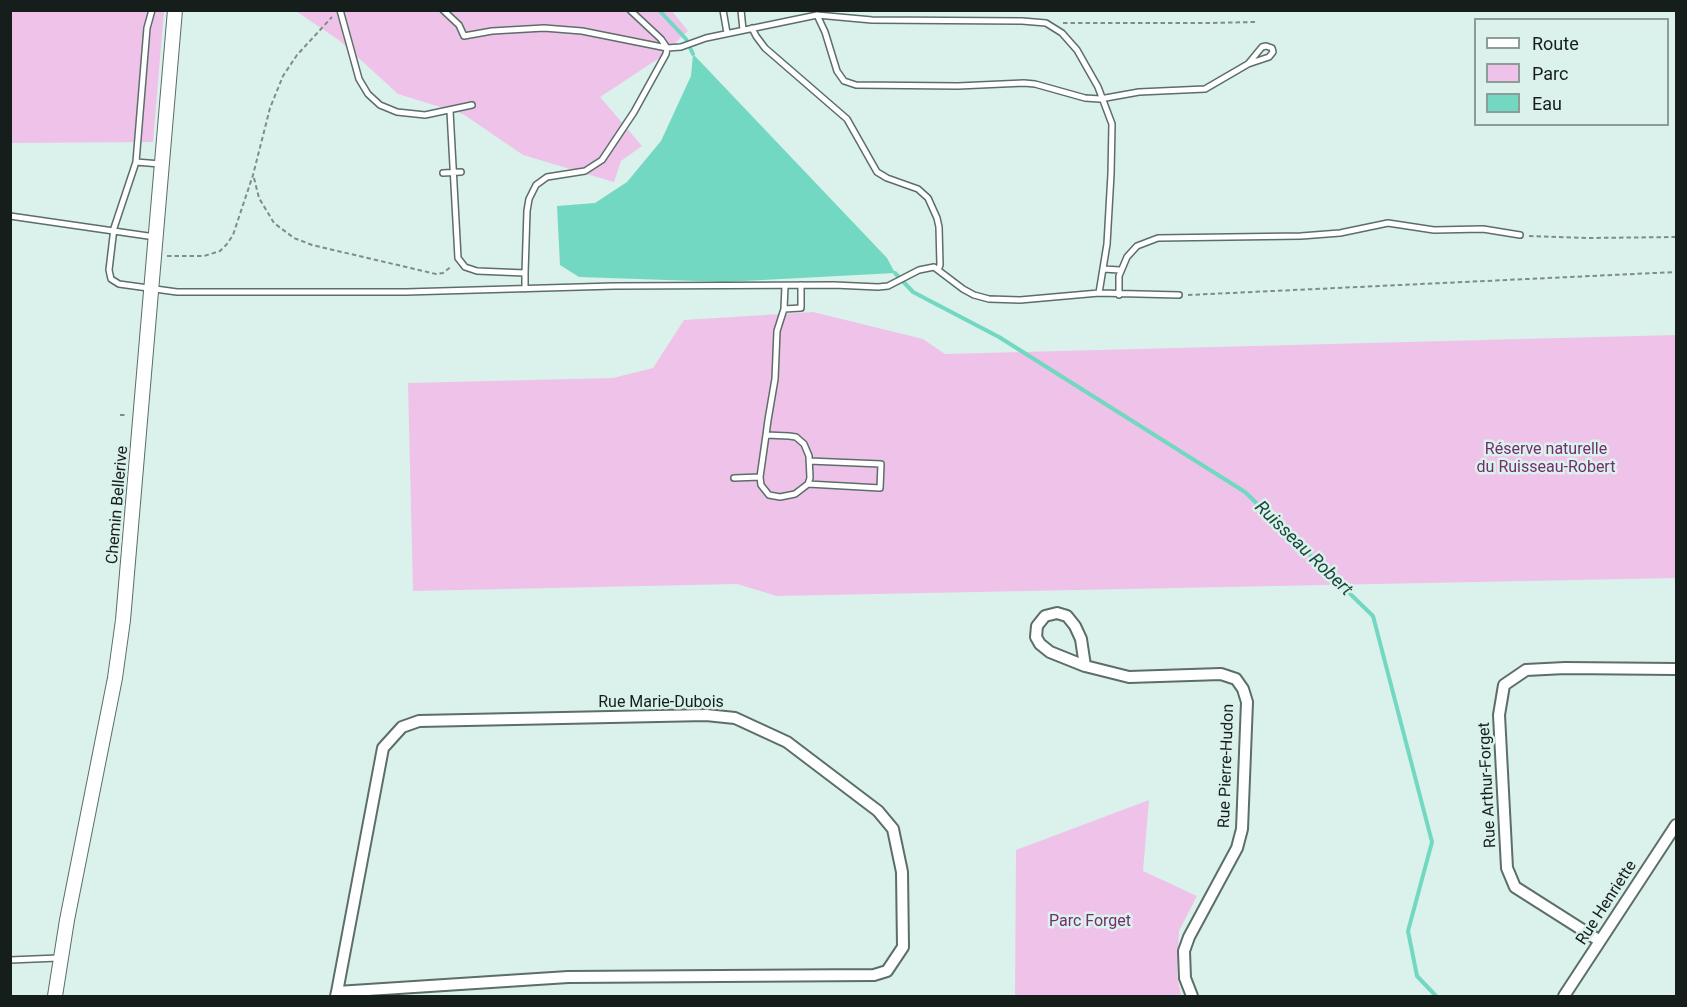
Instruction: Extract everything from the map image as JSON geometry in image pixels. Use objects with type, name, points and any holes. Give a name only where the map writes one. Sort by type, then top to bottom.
[{"type":"street","name":"Chemin Bellerive","points":[[55,996],[60,958],[118,663],[130,558],[175,10]]},
{"type":"street","name":"Rue Pierre-Hudon","points":[[1084,666],[1081,639],[1076,626],[1067,616],[1057,613],[1045,616],[1037,626],[1036,637],[1040,644],[1050,652],[1084,666],[1129,677],[1221,674],[1236,680],[1243,689],[1246,702],[1242,829],[1237,848],[1189,937],[1184,951],[1185,978],[1191,996]]},
{"type":"street","name":"Rue Arthur-Forget","points":[[1600,941],[1515,887],[1507,868],[1499,715],[1504,685],[1526,670],[1677,669]]},
{"type":"street","name":"Rue Marie-Dubois","points":[[706,715],[735,718],[787,742],[878,811],[893,829],[902,872],[903,947],[887,971],[874,975],[568,977],[337,994],[383,748],[402,727],[419,721],[706,715]]},
{"type":"street","name":"Rue Henriette","points":[[1564,996],[1677,825]]},
{"type":"lane","points":[[152,10],[147,28],[136,162],[114,232],[109,276],[119,284],[177,292],[406,292],[801,285],[878,287],[895,283],[928,267],[938,270],[974,295],[989,299],[1020,300],[1099,293],[1179,295]]},
{"type":"lane","points":[[338,10],[363,86],[374,100],[388,110],[424,115],[472,105]]},
{"type":"lane","points":[[442,10],[459,25],[464,36],[517,29],[564,29],[667,48],[681,47],[727,33],[817,15],[872,20],[1046,23],[1056,28],[1077,50],[1103,99],[1112,124],[1107,244],[1099,293]]},
{"type":"lane","points":[[630,10],[655,32],[667,48]]},
{"type":"lane","points":[[723,10],[727,33]]},
{"type":"lane","points":[[741,10],[743,30]]},
{"type":"lane","points":[[817,15],[840,77],[849,83],[958,86],[1024,83],[1084,98],[1103,99],[1138,92],[1205,89],[1248,64]]},
{"type":"lane","points":[[752,28],[765,48],[847,119],[877,172],[918,189],[928,198],[939,227],[940,265],[938,270]]},
{"type":"lane","points":[[525,289],[525,232],[532,192],[541,181],[548,177],[585,171],[607,154],[663,61],[667,48]]},
{"type":"lane","points":[[450,111],[460,261],[465,267],[477,271],[525,273]]},
{"type":"lane","points":[[136,162],[162,164]]},
{"type":"lane","points":[[443,173],[461,172]]},
{"type":"lane","points":[[10,216],[156,237]]},
{"type":"lane","points":[[1119,295],[1120,270],[1127,257],[1137,246],[1165,237],[1325,235],[1388,223],[1434,230],[1483,229],[1520,235]]},
{"type":"lane","points":[[1103,269],[1120,270]]},
{"type":"lane","points":[[784,309],[801,308],[801,285]]},
{"type":"lane","points":[[766,435],[796,437],[804,444],[809,460],[810,478],[808,484],[795,494],[774,497],[764,491],[760,485],[760,477],[766,435],[775,379],[777,331],[784,309],[784,286]]},
{"type":"lane","points":[[808,484],[880,488],[881,465],[809,460]]},
{"type":"lane","points":[[734,478],[760,477]]},
{"type":"lane","points":[[10,960],[60,958]]},
{"type":"path","points":[[155,255],[204,256],[220,251],[233,235],[253,175],[270,108],[283,76],[297,55],[338,10]]},
{"type":"path","points":[[1056,28],[1068,22],[1256,22]]},
{"type":"path","points":[[253,175],[259,198],[274,223],[294,238],[312,246],[436,274],[443,273],[460,261]]},
{"type":"path","points":[[1520,235],[1569,238],[1677,237]]},
{"type":"path","points":[[1179,295],[1677,272]]},
{"type":"green space","points":[[10,11],[164,11],[153,142],[11,143]]},
{"type":"green space","points":[[296,11],[672,11],[688,31],[658,59],[600,97],[642,146],[621,161],[614,182],[523,155],[463,114],[398,94],[340,41]]},
{"type":"green space","name":"Réserve naturelle du Ruisseau-Robert","points":[[813,312],[923,339],[945,354],[1676,335],[1676,578],[777,596],[737,584],[413,591],[408,383],[613,378],[653,368],[684,320]]},
{"type":"green space","name":"Parc Forget","points":[[1149,800],[1143,871],[1197,896],[1179,931],[1177,975],[1181,996],[1015,996],[1016,850]]},
{"type":"water","points":[[693,54],[887,258],[895,273],[725,282],[579,277],[560,265],[557,206],[595,203],[627,182],[661,141],[691,76]]},
{"type":"waterway","name":"Ruisseau Robert","points":[[659,10],[686,39],[693,54]]},
{"type":"waterway","name":"Ruisseau Robert","points":[[895,273],[913,292],[999,337],[1245,492],[1373,616],[1432,842],[1408,931],[1417,976],[1436,996]]}]
